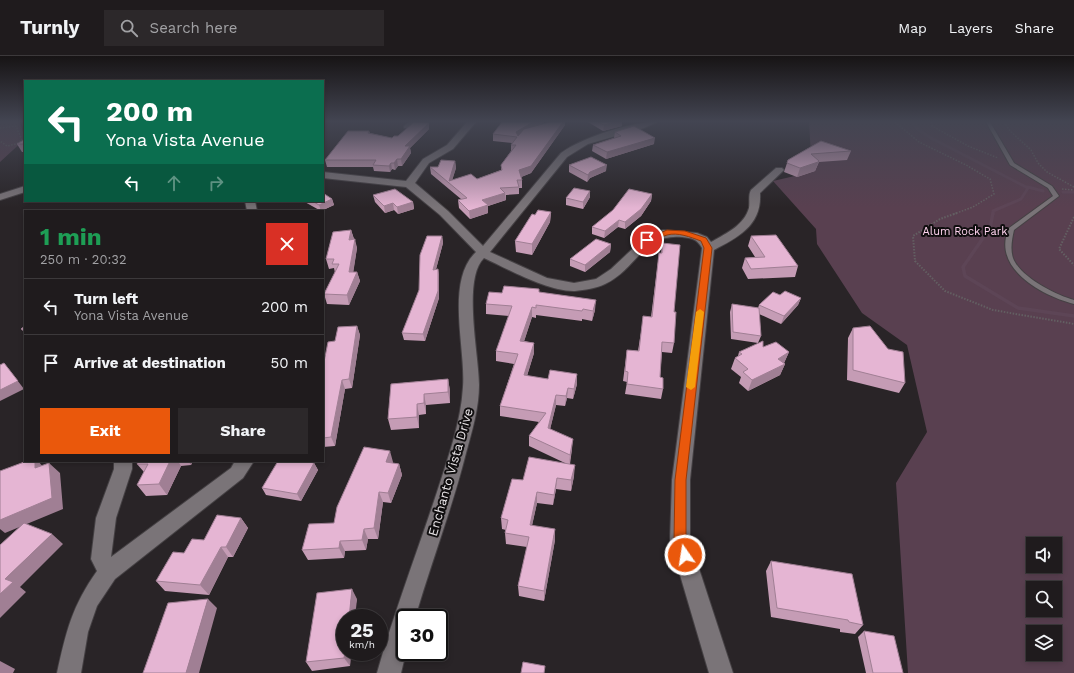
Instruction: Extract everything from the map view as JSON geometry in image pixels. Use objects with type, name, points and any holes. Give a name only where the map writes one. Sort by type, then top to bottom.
[{"type":"street","points":[[409,184],[426,161],[443,151]]},
{"type":"street","name":"Enchanto Vista Drive","points":[[388,673],[395,645],[435,525],[465,425],[472,380],[466,294],[471,264],[483,253],[569,151]]},
{"type":"street","points":[[708,248],[733,235],[750,220],[757,202],[756,192],[778,170]]},
{"type":"street","points":[[324,175],[385,180],[409,184],[444,213],[483,253],[543,281],[574,287],[600,282],[615,272],[647,240],[667,232],[693,235],[703,239],[708,248],[681,480],[680,541],[721,673]]},
{"type":"street","points":[[0,197],[24,189]]},
{"type":"street","points":[[108,572],[101,559],[106,518],[124,468],[123,462]]},
{"type":"street","points":[[69,673],[77,632],[89,600],[108,572],[237,473],[244,462]]},
{"type":"lane","points":[[1004,151],[1012,164],[1050,186],[1056,196],[1011,229],[1008,242],[1011,259],[1023,275],[1045,290],[1074,302]]},
{"type":"path","points":[[933,151],[964,164],[990,179],[994,194],[973,207],[940,219],[913,236],[915,262],[945,291],[986,307],[1074,324]]},
{"type":"path","points":[[980,151],[1012,164]]},
{"type":"path","points":[[1031,151],[1038,163],[1047,172],[1074,187]]},
{"type":"path","points":[[1074,217],[1058,250],[1074,265]]},
{"type":"green space","points":[[0,151],[12,151],[0,162]]},
{"type":"green space","name":"Alum Rock Park","points":[[811,151],[1074,151],[1074,673],[908,673],[896,483],[927,432],[907,345],[862,313],[817,244],[816,229],[773,181],[812,172]]},
{"type":"building","points":[[332,151],[407,151],[401,159],[397,159],[389,166],[373,165],[376,160],[325,160]]},
{"type":"building","points":[[512,151],[542,151],[531,166],[519,170],[522,180],[517,180],[519,187],[500,188],[505,193],[482,200],[488,205],[469,211],[458,200],[467,198],[430,167],[438,167],[441,160],[455,161],[449,181],[471,174],[477,179],[502,170],[501,165]]},
{"type":"building","points":[[804,151],[851,151],[811,154],[819,161],[800,168],[787,163],[788,160]]},
{"type":"building","points":[[591,157],[607,165],[590,172],[588,175],[569,165]]},
{"type":"building","points":[[574,188],[590,191],[583,202],[566,198]]},
{"type":"building","points":[[395,189],[413,202],[397,207],[393,203],[384,206],[373,195]]},
{"type":"building","points":[[629,189],[652,194],[641,209],[625,222],[619,220],[605,231],[592,227],[613,210]]},
{"type":"building","points":[[324,194],[332,199],[319,205],[314,202],[324,202]]},
{"type":"building","points":[[538,210],[551,212],[532,244],[515,241],[532,214],[535,215]]},
{"type":"building","points":[[351,230],[349,240],[355,239],[349,272],[357,272],[347,295],[324,294],[339,264],[332,264],[334,259],[326,259],[333,232]]},
{"type":"building","points":[[776,235],[798,266],[751,269],[745,258],[765,257],[751,236]]},
{"type":"building","points":[[427,236],[442,236],[433,270],[438,269],[438,291],[423,334],[402,333],[419,290],[420,255]]},
{"type":"building","points":[[596,239],[611,244],[585,265],[570,259]]},
{"type":"building","points":[[662,243],[680,245],[674,312],[676,312],[674,343],[662,342],[660,377],[663,378],[663,389],[627,384],[628,372],[625,371],[627,350],[639,351],[643,316],[652,317],[659,253],[662,253]]},
{"type":"building","points":[[504,286],[539,289],[539,292],[596,300],[593,311],[536,305],[536,308],[532,307],[520,341],[534,343],[524,375],[548,379],[550,370],[577,374],[574,389],[568,388],[566,396],[556,395],[548,428],[573,439],[570,455],[529,436],[546,413],[500,406],[518,354],[496,351],[512,306],[486,304],[489,292],[502,293]]},
{"type":"building","points":[[785,291],[801,298],[784,316],[759,305],[773,292],[780,295]]},
{"type":"building","points":[[732,304],[759,308],[761,336],[733,332]]},
{"type":"building","points":[[357,326],[349,379],[342,380],[331,437],[324,438],[324,362],[328,342],[335,341],[338,327]]},
{"type":"building","points":[[870,326],[888,349],[903,352],[905,383],[853,370],[853,328]]},
{"type":"building","points":[[763,341],[763,347],[776,342],[789,352],[778,359],[785,364],[752,380],[743,372],[748,369],[735,358],[742,354],[739,352]]},
{"type":"building","points":[[4,363],[18,381],[0,390],[0,365]]},
{"type":"building","points":[[448,379],[448,392],[424,394],[424,403],[417,404],[417,417],[388,419],[391,384]]},
{"type":"building","points":[[364,447],[390,451],[386,462],[399,464],[388,493],[379,492],[374,528],[364,529],[362,540],[340,541],[339,548],[302,550],[309,524],[334,523],[337,507]]},
{"type":"building","points":[[529,457],[575,465],[571,480],[557,478],[554,495],[537,492],[530,525],[555,529],[544,591],[518,586],[529,537],[505,533],[508,520],[501,518],[512,479],[523,480]]},
{"type":"building","points":[[24,462],[35,462],[35,468],[49,463],[52,498],[0,520],[0,471]]},
{"type":"building","points":[[138,462],[170,462],[159,484],[137,485],[148,464],[137,464]]},
{"type":"building","points":[[277,462],[314,463],[297,494],[262,488]]},
{"type":"building","points":[[217,515],[241,518],[226,547],[221,547],[200,585],[156,581],[173,552],[184,553],[192,539],[204,540]]},
{"type":"building","points":[[24,523],[52,534],[5,579],[13,582],[0,594],[0,545]]},
{"type":"building","points":[[771,561],[852,574],[863,625],[849,622],[848,620],[777,608]]},
{"type":"building","points":[[352,589],[350,609],[336,609],[336,659],[306,662],[317,593]]},
{"type":"building","points":[[208,599],[186,673],[143,673],[168,603]]},
{"type":"building","points":[[864,631],[894,636],[903,673],[873,673]]},
{"type":"building","points":[[523,662],[545,666],[544,673],[521,673]]},
{"type":"waterway","points":[[956,151],[1028,188],[1021,199],[993,211],[993,213]]},
{"type":"waterway","points":[[1028,187],[1043,191]]},
{"type":"waterway","points":[[1063,192],[1074,192]]},
{"type":"waterway","points":[[993,213],[990,228],[963,267],[965,276],[1018,308],[1074,316]]},
{"type":"slow traffic","points":[[691,387],[700,312]]},
{"type":"route","points":[[647,240],[667,232],[685,233],[703,239],[708,248],[691,383],[681,480],[680,541],[685,555]]}]
